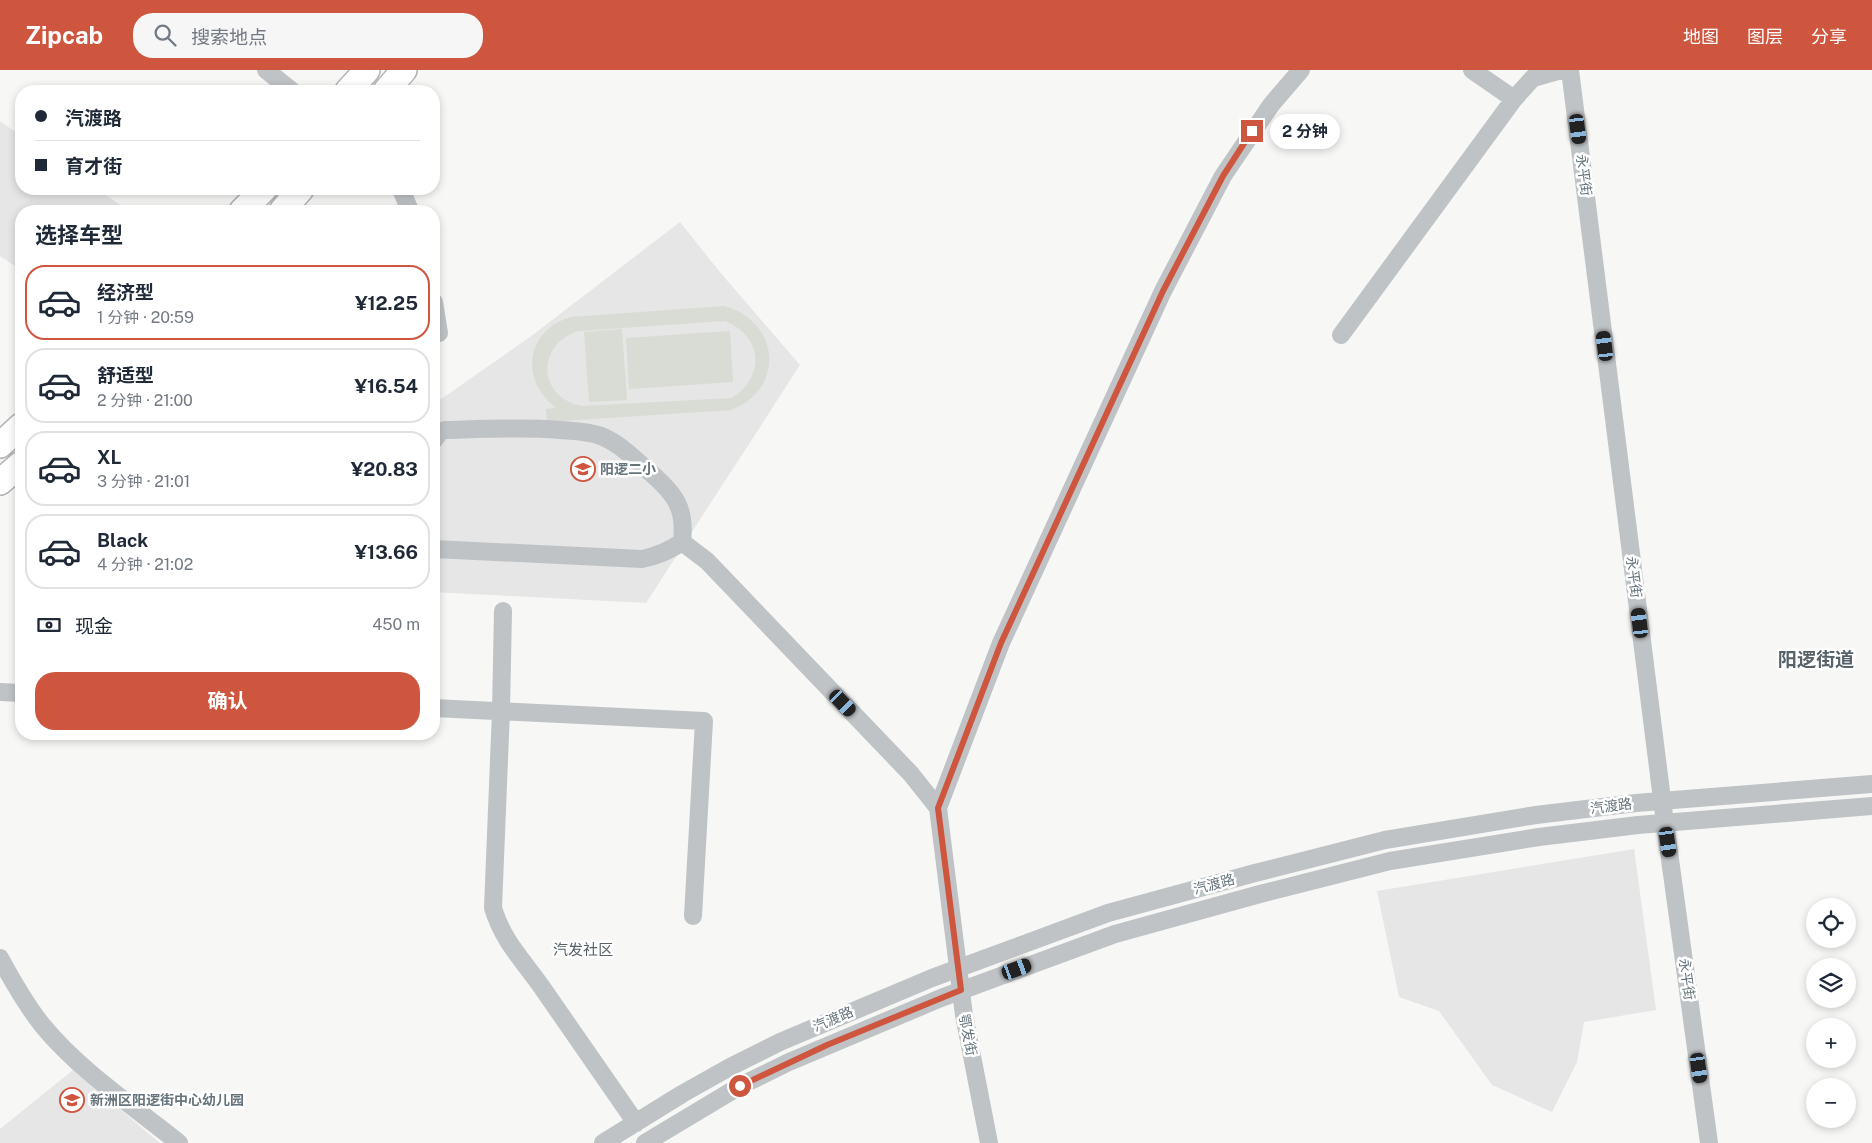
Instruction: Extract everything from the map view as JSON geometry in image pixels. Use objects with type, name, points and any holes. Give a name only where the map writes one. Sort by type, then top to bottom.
[{"type":"highway","points":[[353,85],[367,70]]},
{"type":"highway","points":[[391,85],[404,70]]},
{"type":"highway","points":[[248,205],[258,195]]},
{"type":"highway","points":[[287,205],[296,195]]},
{"type":"highway","points":[[0,445],[15,431]]},
{"type":"highway","points":[[0,482],[15,469]]},
{"type":"street","points":[[266,70],[285,85]]},
{"type":"street","points":[[938,808],[1001,643],[1163,291],[1223,176],[1262,118],[1301,70]]},
{"type":"street","points":[[1472,70],[1514,99]]},
{"type":"street","points":[[1341,335],[1514,99],[1533,78],[1562,70]]},
{"type":"street","name":"永平街","points":[[1570,70],[1665,823],[1709,1143]]},
{"type":"street","points":[[440,432],[445,430],[530,428],[582,431],[601,436],[621,447],[666,486],[674,496],[680,507],[682,518],[682,542]]},
{"type":"street","points":[[682,542],[707,561],[911,774],[938,808]]},
{"type":"street","points":[[440,549],[642,559],[666,552],[682,542]]},
{"type":"street","points":[[502,611],[501,711],[493,908],[506,940],[539,983],[636,1123]]},
{"type":"street","points":[[0,692],[15,693]]},
{"type":"street","points":[[440,708],[704,721],[694,916]]},
{"type":"street","name":"汽渡路","points":[[603,1143],[730,1067],[780,1042],[958,968],[1108,913],[1385,840],[1536,815],[1663,801],[1872,784]]},
{"type":"street","name":"汽渡路","points":[[645,1143],[732,1091],[789,1062],[961,990],[1115,934],[1260,894],[1390,861],[1538,837],[1665,823],[1872,806]]},
{"type":"street","name":"鄂发街","points":[[938,808],[964,1015],[989,1143]]},
{"type":"street","points":[[0,958],[28,1006],[61,1046],[79,1064],[179,1143]]},
{"type":"shaded area","points":[[0,121],[15,132],[15,195],[106,195],[120,205],[15,205],[15,266],[0,256]]},
{"type":"shaded area","name":"阳逻二小","points":[[680,222],[719,271],[800,365],[646,603],[440,592],[440,400],[530,337]]},
{"type":"shaded area","points":[[724,306],[743,314],[756,326],[765,340],[769,356],[768,372],[761,387],[749,400],[731,410],[547,422],[546,409],[556,408],[544,397],[536,384],[533,357],[537,344],[544,333],[556,323],[571,317]],"holes":[[[725,321],[738,328],[753,347],[755,369],[750,380],[742,390],[731,398],[583,406],[568,401],[557,393],[550,383],[549,359],[554,348],[564,338],[578,331]]]},
{"type":"shaded area","points":[[622,329],[627,400],[589,402],[584,332]]},
{"type":"shaded area","points":[[730,331],[733,382],[629,389],[626,338]]},
{"type":"shaded area","points":[[1634,849],[1656,1010],[1584,1022],[1577,1062],[1552,1112],[1492,1085],[1439,1011],[1399,997],[1377,891]]},
{"type":"shaded area","name":"新洲区阳逻街中心幼儿园","points":[[73,1070],[160,1143],[0,1143],[0,1129]]},
{"type":"place","name":"阳逻二小","points":[[583,469]]},
{"type":"place","name":"新洲区阳逻街中心幼儿园","points":[[72,1100]]},
{"type":"district","name":"阳逻街道","points":[[1816,659]]},
{"type":"district","name":"汽发社区","points":[[583,949]]},
{"type":"route","points":[[740,1086],[827,1045],[961,990],[938,808],[1001,643],[1163,291],[1223,176],[1252,131]]}]
